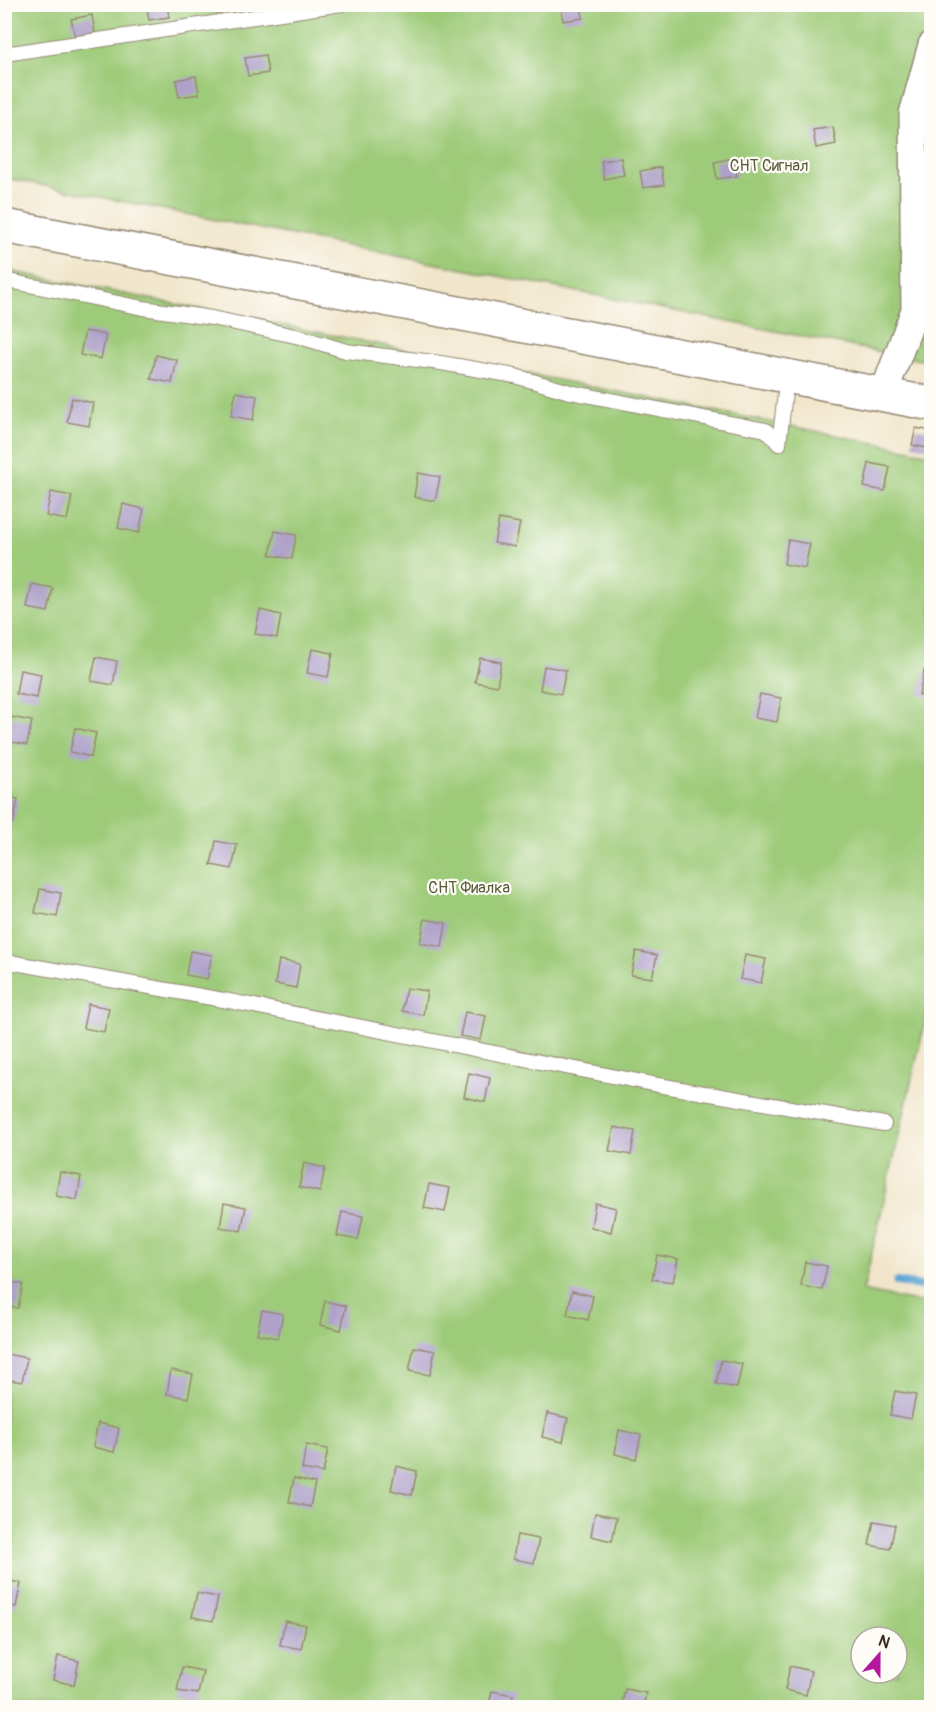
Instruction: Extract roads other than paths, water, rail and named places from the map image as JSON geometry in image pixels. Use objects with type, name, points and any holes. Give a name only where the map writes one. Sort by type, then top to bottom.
[{"type":"street","points":[[883,395],[915,310],[913,114],[932,45]]},
{"type":"street","points":[[4,226],[932,404]]},
{"type":"lane","points":[[4,54],[342,4]]},
{"type":"lane","points":[[4,280],[143,308],[212,318],[300,337],[346,351],[441,363],[515,376],[570,392],[766,430],[779,444],[787,376]]},
{"type":"lane","points":[[4,961],[658,1085],[885,1124]]},
{"type":"waterway","points":[[897,1282],[932,1288]]},
{"type":"park label","name":"СНТ Сигнал","points":[[769,165]]},
{"type":"park label","name":"СНТ Фиалка","points":[[469,887]]}]
